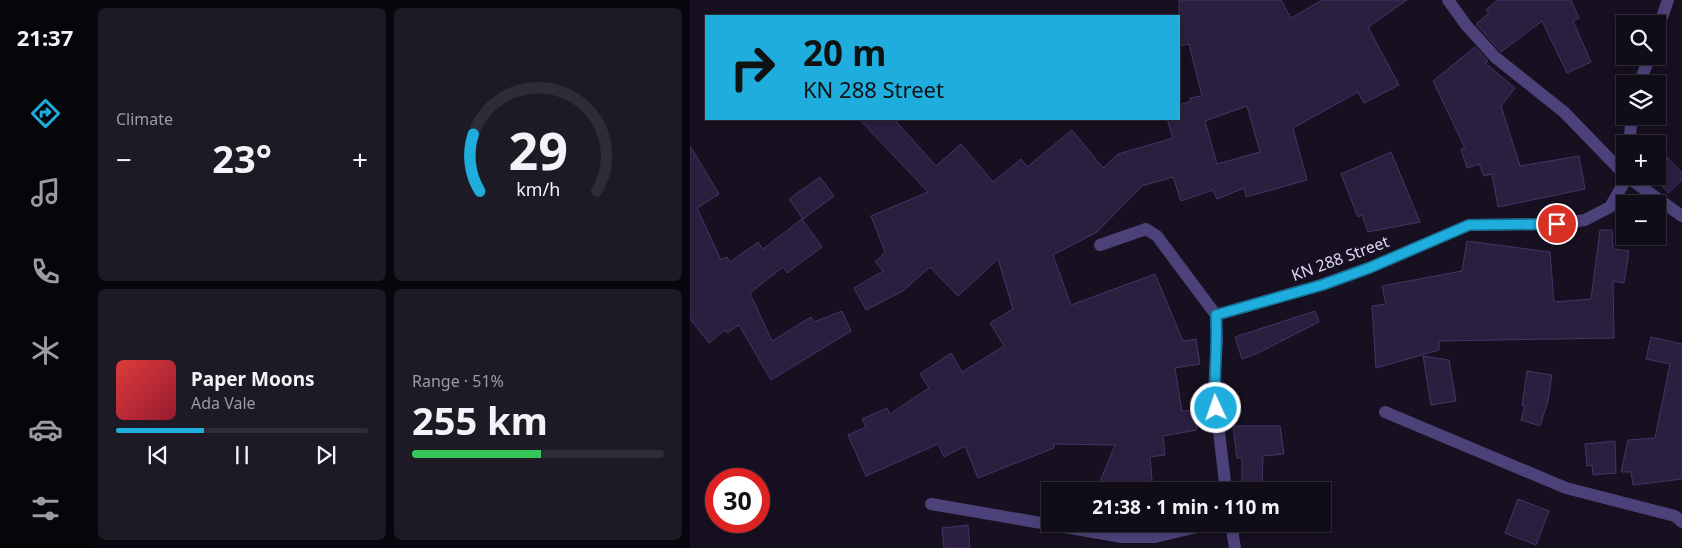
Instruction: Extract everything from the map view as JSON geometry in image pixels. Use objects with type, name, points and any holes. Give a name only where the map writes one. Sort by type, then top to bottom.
[{"type":"street","points":[[1448,0],[1466,25],[1495,57],[1564,112],[1616,165]]},
{"type":"street","points":[[1663,15],[1668,0]]},
{"type":"street","name":"KN 288 Street","points":[[1216,315],[1322,285],[1369,268],[1469,225],[1557,224],[1585,220],[1610,207],[1622,185]]},
{"type":"street","points":[[1639,185],[1682,216]]},
{"type":"street","points":[[1100,245],[1146,229],[1157,236],[1216,315],[1217,341],[1214,389],[1225,482]]},
{"type":"street","points":[[1385,412],[1566,488],[1675,516],[1682,522]]},
{"type":"street","points":[[931,504],[1041,523]]},
{"type":"street","points":[[1093,532],[1122,537],[1156,536],[1174,532]]},
{"type":"street","points":[[1232,532],[1235,548]]},
{"type":"building","points":[[1179,0],[1281,0],[1291,18],[1322,0],[1407,0],[1368,27],[1399,85],[1364,103],[1358,92],[1293,128],[1307,180],[1246,197],[1244,188],[1217,199],[1213,190],[1181,201],[1173,177],[1142,186],[1097,232],[1053,255],[1071,305],[1155,274],[1183,341],[1196,339],[1200,364],[1175,368],[1182,411],[1194,410],[1197,430],[1163,436],[1165,455],[1150,457],[1152,482],[1100,482],[1115,445],[1054,444],[1054,448],[978,478],[965,446],[944,457],[938,444],[866,476],[848,435],[866,427],[862,419],[887,408],[890,414],[929,388],[920,374],[951,353],[962,372],[1004,346],[990,323],[1013,309],[998,259],[958,296],[930,267],[903,291],[866,310],[854,288],[883,271],[875,262],[885,252],[871,216],[928,192],[860,120],[895,120],[936,166],[961,144],[993,182],[1021,159],[1027,167],[1072,130],[1103,168],[1118,154],[1173,138],[1167,120],[1180,120],[1180,105],[1191,101],[1190,98],[1202,96],[1189,44],[1180,46]],"holes":[[[1247,106],[1260,152],[1217,164],[1205,121]]]},
{"type":"building","points":[[1497,0],[1571,0],[1579,18],[1573,21],[1591,62],[1567,73],[1542,21],[1501,52],[1476,24],[1489,13],[1486,10]]},
{"type":"building","points":[[1475,47],[1488,61],[1485,63],[1515,88],[1501,106],[1520,166],[1579,156],[1585,189],[1498,207],[1492,174],[1484,176],[1479,164],[1467,168],[1461,149],[1465,148],[1433,81]]},
{"type":"building","points":[[690,146],[719,194],[697,208],[721,260],[727,257],[730,262],[758,242],[763,249],[802,219],[822,247],[787,273],[783,267],[750,293],[772,341],[811,317],[814,322],[842,311],[851,331],[771,380],[739,325],[727,333],[725,330],[709,343],[690,319]]},
{"type":"building","points":[[1391,152],[1420,222],[1368,232],[1362,215],[1358,217],[1341,174]]},
{"type":"building","points":[[1666,156],[1682,173],[1682,180],[1668,193],[1661,185],[1666,185]]},
{"type":"building","points":[[820,177],[834,196],[803,219],[789,199]]},
{"type":"building","points":[[1600,230],[1612,230],[1613,249],[1629,251],[1624,283],[1613,281],[1614,338],[1439,341],[1439,350],[1376,368],[1372,306],[1386,304],[1382,286],[1462,271],[1467,241],[1550,252],[1554,302],[1591,299]]},
{"type":"building","points":[[1315,311],[1319,322],[1256,354],[1242,359],[1235,337]]},
{"type":"building","points":[[1651,337],[1682,344],[1682,479],[1633,485],[1631,472],[1621,472],[1628,440],[1655,438],[1670,364],[1646,359]]},
{"type":"building","points":[[1423,356],[1449,360],[1456,401],[1431,405]]},
{"type":"building","points":[[1527,371],[1552,375],[1548,401],[1540,426],[1521,420],[1525,406],[1522,406]]},
{"type":"building","points":[[1233,426],[1280,426],[1284,454],[1263,456],[1262,482],[1242,482],[1242,458],[1237,458]]},
{"type":"building","points":[[1615,441],[1616,473],[1593,475],[1592,465],[1587,466],[1585,444]]},
{"type":"building","points":[[1518,499],[1549,511],[1536,545],[1505,533]]},
{"type":"building","points":[[968,525],[970,548],[944,548],[942,528]]},
{"type":"route","points":[[1216,408],[1214,389],[1217,341],[1216,315],[1322,285],[1369,268],[1469,225],[1557,224]]}]
